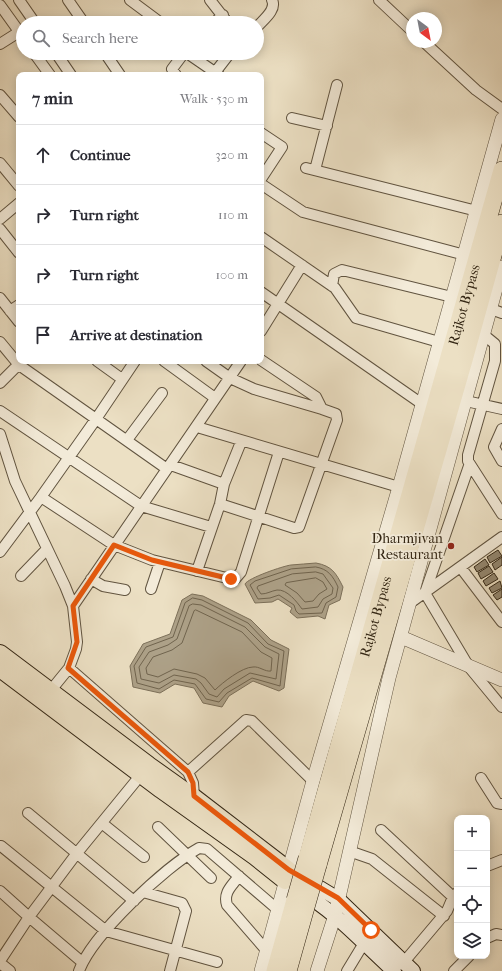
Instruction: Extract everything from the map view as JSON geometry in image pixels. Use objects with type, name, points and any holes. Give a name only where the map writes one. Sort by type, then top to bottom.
[{"type":"highway","name":"Rajkot Bypass","points":[[288,971],[301,904],[312,862],[502,170]]},
{"type":"highway","name":"Rajkot Bypass","points":[[312,862],[460,376],[502,223]]},
{"type":"highway","name":"Rajkot Bypass","points":[[275,971],[301,904]]},
{"type":"main road","points":[[0,653],[46,696]]},
{"type":"main road","points":[[0,669],[46,696],[145,770],[255,857],[287,876],[338,898],[404,968]]},
{"type":"main road","points":[[145,770],[194,796],[335,915],[364,943],[404,968]]},
{"type":"street","points":[[19,0],[30,16]]},
{"type":"street","points":[[68,0],[79,16]]},
{"type":"street","points":[[210,0],[223,16]]},
{"type":"street","points":[[264,19],[272,10],[274,5],[272,0]]},
{"type":"street","points":[[379,0],[406,25]]},
{"type":"street","points":[[138,2],[153,16]]},
{"type":"street","points":[[0,5],[16,27]]},
{"type":"street","points":[[0,44],[16,36]]},
{"type":"street","points":[[430,48],[476,90],[502,109]]},
{"type":"street","points":[[39,60],[48,72]]},
{"type":"street","points":[[61,60],[69,72]]},
{"type":"street","points":[[110,60],[118,72]]},
{"type":"street","points":[[174,72],[172,69],[179,60]]},
{"type":"street","points":[[195,60],[213,72]]},
{"type":"street","points":[[217,72],[225,60]]},
{"type":"street","points":[[337,85],[327,126],[311,169],[477,212]]},
{"type":"street","points":[[0,95],[16,114]]},
{"type":"street","points":[[292,118],[327,126]]},
{"type":"street","points":[[261,971],[313,780],[399,487],[502,119]]},
{"type":"street","points":[[264,135],[282,147],[264,175]]},
{"type":"street","points":[[0,163],[16,182]]},
{"type":"street","points":[[264,186],[304,212],[465,255]]},
{"type":"street","points":[[0,219],[16,206]]},
{"type":"street","points":[[0,229],[16,249]]},
{"type":"street","points":[[264,240],[332,286],[338,292],[353,315],[360,320],[439,342]]},
{"type":"street","points":[[264,326],[302,265]]},
{"type":"street","points":[[317,971],[335,915],[400,637],[484,335],[496,311],[502,269]]},
{"type":"street","points":[[332,286],[334,274],[342,270],[452,297]]},
{"type":"street","points":[[264,294],[422,404]]},
{"type":"street","points":[[0,298],[16,318]]},
{"type":"street","points":[[10,311],[16,307]]},
{"type":"street","points":[[425,593],[469,466],[468,455],[482,404],[499,362],[495,344],[484,335]]},
{"type":"street","points":[[0,342],[16,358]]},
{"type":"street","points":[[264,362],[316,397],[322,409]]},
{"type":"street","points":[[0,383],[20,364]]},
{"type":"street","points":[[22,364],[96,419],[169,467],[224,484]]},
{"type":"street","points":[[101,364],[122,379]]},
{"type":"street","points":[[0,552],[29,514],[133,364]]},
{"type":"street","points":[[168,364],[215,398]]},
{"type":"street","points":[[210,364],[230,378],[254,389],[332,412],[337,417],[299,527],[294,528],[220,504]]},
{"type":"street","points":[[73,606],[239,364]]},
{"type":"street","points":[[127,440],[162,393]]},
{"type":"street","points":[[466,401],[502,409]]},
{"type":"street","points":[[0,411],[141,506],[211,527]]},
{"type":"street","points":[[197,427],[240,442],[280,452],[399,487]]},
{"type":"street","points":[[502,429],[494,447],[502,461]]},
{"type":"street","points":[[0,434],[15,481],[29,514],[65,586],[73,606],[77,642],[68,668],[46,696]]},
{"type":"street","points":[[197,571],[220,504],[224,484],[240,442]]},
{"type":"street","points":[[41,497],[114,545],[160,562],[231,579],[239,576],[280,452]]},
{"type":"street","points":[[469,466],[502,514]]},
{"type":"street","points":[[434,515],[452,517]]},
{"type":"street","points":[[410,603],[501,540]]},
{"type":"street","points":[[21,576],[47,549]]},
{"type":"street","points":[[151,590],[160,562]]},
{"type":"street","points":[[461,568],[502,622]]},
{"type":"street","points":[[91,579],[103,586],[125,590]]},
{"type":"street","points":[[425,593],[469,667],[502,707]]},
{"type":"street","points":[[400,637],[502,680]]},
{"type":"street","points":[[68,668],[188,772],[193,783],[194,796]]},
{"type":"street","points":[[188,772],[246,720],[252,721],[313,780]]},
{"type":"street","points":[[10,971],[0,962],[29,917],[50,887],[77,853],[103,824],[145,770]]},
{"type":"street","points":[[481,778],[497,803],[502,804]]},
{"type":"street","points":[[28,813],[134,901]]},
{"type":"street","points":[[103,824],[144,857]]},
{"type":"street","points":[[158,827],[211,878]]},
{"type":"street","points":[[381,830],[454,894]]},
{"type":"street","points":[[1,846],[106,931],[175,952],[217,962]]},
{"type":"street","points":[[0,891],[80,967],[106,931],[143,892],[162,874],[187,854],[203,847],[277,909]]},
{"type":"street","points":[[349,851],[372,859],[444,916]]},
{"type":"street","points":[[490,865],[502,860]]},
{"type":"street","points":[[239,876],[227,892],[225,898],[227,905],[266,950]]},
{"type":"street","points":[[143,892],[182,903],[186,907],[170,971]]},
{"type":"street","points":[[404,968],[444,916],[451,906],[454,898]]},
{"type":"street","points":[[490,937],[496,934],[502,935]]},
{"type":"street","points":[[347,971],[364,943]]},
{"type":"street","points":[[454,971],[466,959]]},
{"type":"water","points":[[316,563],[330,568],[343,587],[340,600],[329,605],[325,619],[318,616],[297,618],[290,612],[292,608],[278,599],[272,602],[255,603],[245,584],[259,576],[291,565]]},
{"type":"water","points":[[192,594],[203,596],[251,620],[271,640],[289,649],[284,688],[279,691],[253,681],[229,696],[222,707],[203,703],[194,688],[175,684],[160,693],[133,687],[130,666],[143,644],[170,634],[182,600]]},
{"type":"building","points":[[498,550],[502,556],[490,563],[487,557]]},
{"type":"building","points":[[502,557],[502,565],[495,570],[492,564]]},
{"type":"building","points":[[485,559],[489,565],[477,572],[474,567]]},
{"type":"building","points":[[489,566],[493,572],[481,579],[478,573]]},
{"type":"building","points":[[494,573],[498,579],[486,586],[483,581]]},
{"type":"building","points":[[500,581],[502,588],[492,593],[489,588]]},
{"type":"building","points":[[502,589],[502,597],[497,600],[493,595]]},
{"type":"place","name":"Dharmjivan Restaurant","points":[[451,546]]},
{"type":"route","points":[[231,579],[152,560],[114,545],[73,606],[77,642],[76,649],[68,668],[188,772],[193,783],[194,796],[289,870],[338,898],[371,930]]}]
